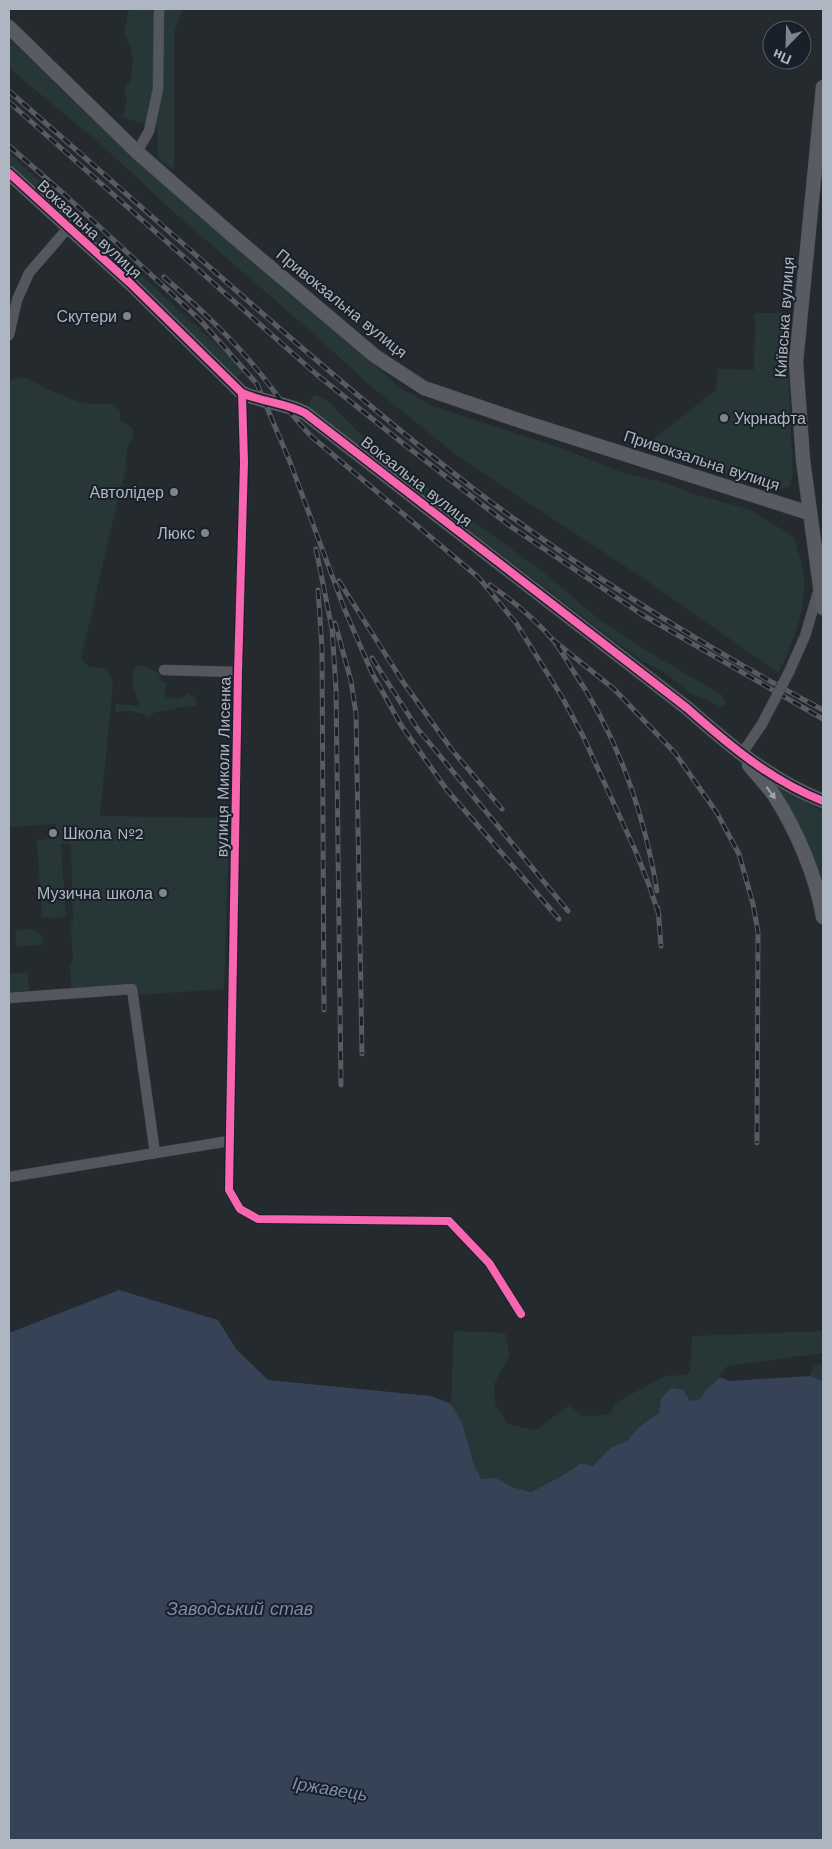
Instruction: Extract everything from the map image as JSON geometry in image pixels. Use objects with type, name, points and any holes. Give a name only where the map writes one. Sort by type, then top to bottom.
[{"type":"street","points":[[137,152],[149,131],[158,89],[159,9]]},
{"type":"street","name":"Привокзальна вулиця","points":[[9,28],[137,152],[342,329],[375,356],[424,388],[809,513]]},
{"type":"street","name":"Київська вулиця","points":[[823,87],[796,362],[803,460],[823,608]]},
{"type":"street","name":"Вокзальна вулиця","points":[[9,173],[131,284],[242,393],[255,399],[294,407],[305,413],[679,702],[741,755],[785,783],[823,801]]},
{"type":"street","points":[[9,335],[17,300],[29,273],[68,228]]},
{"type":"street","name":"вулиця Миколи Лисенка","points":[[242,393],[244,462],[238,672],[229,1190],[240,1209],[258,1219],[449,1222],[490,1263],[521,1314]]},
{"type":"street","points":[[820,584],[805,636],[789,672],[762,724],[741,755],[774,795],[804,853],[816,883],[823,917]]},
{"type":"street","points":[[164,670],[238,672]]},
{"type":"street","points":[[9,998],[132,989],[155,1152]]},
{"type":"street","points":[[9,1177],[229,1141]]},
{"type":"shaded area","points":[[129,9],[183,9],[174,33],[174,170],[158,158],[157,124],[123,118],[127,99],[124,89],[130,82],[133,63],[131,49],[124,33]]},
{"type":"shaded area","points":[[9,39],[399,387],[432,406],[563,449],[626,474],[659,481],[694,494],[751,510],[794,537],[804,579],[804,592],[797,628],[789,651],[778,673],[649,582],[459,457],[372,387],[176,214],[96,140],[9,68]]},
{"type":"shaded area","points":[[9,153],[245,371],[236,378],[9,167]]},
{"type":"shaded area","points":[[755,313],[790,313],[787,354],[793,473],[790,486],[773,491],[647,444],[716,390],[718,369],[754,370]]},
{"type":"shaded area","points":[[23,378],[79,402],[111,404],[120,411],[120,420],[134,431],[132,440],[127,448],[124,480],[121,485],[81,659],[89,667],[105,670],[110,676],[113,685],[100,816],[218,818],[225,825],[229,833],[224,989],[138,995],[135,983],[71,988],[70,964],[73,962],[71,924],[73,923],[71,844],[61,844],[66,917],[42,918],[37,840],[56,838],[56,824],[9,827],[9,380]]},
{"type":"shaded area","points":[[316,395],[327,400],[360,434],[408,473],[544,573],[601,621],[650,653],[722,695],[727,704],[720,706],[692,694],[662,671],[642,661],[607,635],[309,407],[311,398]]},
{"type":"shaded area","points":[[136,665],[149,668],[158,674],[163,682],[167,684],[164,694],[166,698],[180,699],[189,693],[196,699],[196,706],[153,713],[150,718],[130,711],[115,712],[116,704],[137,706],[140,704],[132,681]]},
{"type":"shaded area","points":[[773,784],[823,812],[823,895]]},
{"type":"shaded area","points":[[29,929],[42,935],[43,944],[16,947],[15,934],[17,930]]},
{"type":"shaded area","points":[[28,972],[29,990],[9,992],[9,974]]},
{"type":"shaded area","points":[[454,1331],[505,1333],[510,1355],[494,1384],[495,1405],[508,1424],[536,1430],[569,1405],[582,1416],[609,1415],[617,1402],[665,1376],[686,1375],[690,1371],[692,1336],[823,1331],[823,1353],[727,1366],[701,1399],[690,1401],[661,1399],[659,1413],[640,1426],[627,1441],[610,1448],[593,1466],[581,1463],[562,1476],[531,1492],[512,1487],[496,1478],[481,1479],[473,1462],[462,1423],[451,1404]]},
{"type":"shaded area","points":[[823,1363],[823,1381],[810,1376],[813,1367]]},
{"type":"water","name":"Заводський став","points":[[119,1290],[218,1320],[236,1349],[268,1380],[431,1396],[451,1404],[462,1423],[473,1462],[481,1479],[496,1478],[512,1487],[531,1492],[562,1476],[581,1463],[593,1466],[610,1448],[627,1441],[640,1426],[659,1413],[661,1399],[671,1388],[683,1390],[690,1401],[701,1399],[705,1391],[720,1377],[729,1381],[810,1376],[823,1381],[823,1840],[9,1840],[9,1333]]},
{"type":"railway","points":[[9,91],[319,363],[419,446],[487,499],[568,557],[651,611],[736,662],[823,710]]},
{"type":"railway","points":[[9,102],[316,374],[510,526],[641,614],[823,719]]},
{"type":"railway","points":[[9,146],[64,194],[200,320],[257,384],[290,462],[344,608],[372,673],[401,725],[447,790],[559,919]]},
{"type":"railway","points":[[164,277],[237,346],[312,437],[478,577],[516,623],[562,697],[583,736],[636,852],[659,915]]},
{"type":"railway","points":[[316,549],[332,629],[336,689],[341,1085]]},
{"type":"railway","points":[[339,581],[403,682],[452,750],[502,809]]},
{"type":"railway","points":[[490,585],[507,597],[553,640],[588,694],[615,747],[636,803],[645,832],[657,891]]},
{"type":"railway","points":[[318,590],[322,648],[324,1010]]},
{"type":"railway","points":[[335,623],[351,681],[356,714],[362,1054]]},
{"type":"railway","points":[[553,640],[614,689],[675,753],[717,813],[739,854],[753,904],[758,932],[757,1143]]},
{"type":"railway","points":[[372,658],[417,728],[568,911]]},
{"type":"railway","points":[[658,908],[661,946]]},
{"type":"cycle path","points":[[9,173],[131,284],[242,393],[305,413],[687,708],[751,760],[785,783],[823,801]]},
{"type":"cycle path","points":[[242,393],[244,462],[238,672],[229,1190],[240,1209],[258,1219],[449,1221],[489,1263],[521,1314]]},
{"type":"place","name":"Скутери","points":[[127,316]]},
{"type":"place","name":"Укрнафта","points":[[724,418]]},
{"type":"place","name":"Автолідер","points":[[174,492]]},
{"type":"place","name":"Люкс","points":[[205,533]]},
{"type":"place","name":"Школа №2","points":[[53,833]]},
{"type":"place","name":"Музична школа","points":[[163,893]]},
{"type":"water label","name":"Іржавець","points":[[330,1789]]}]
